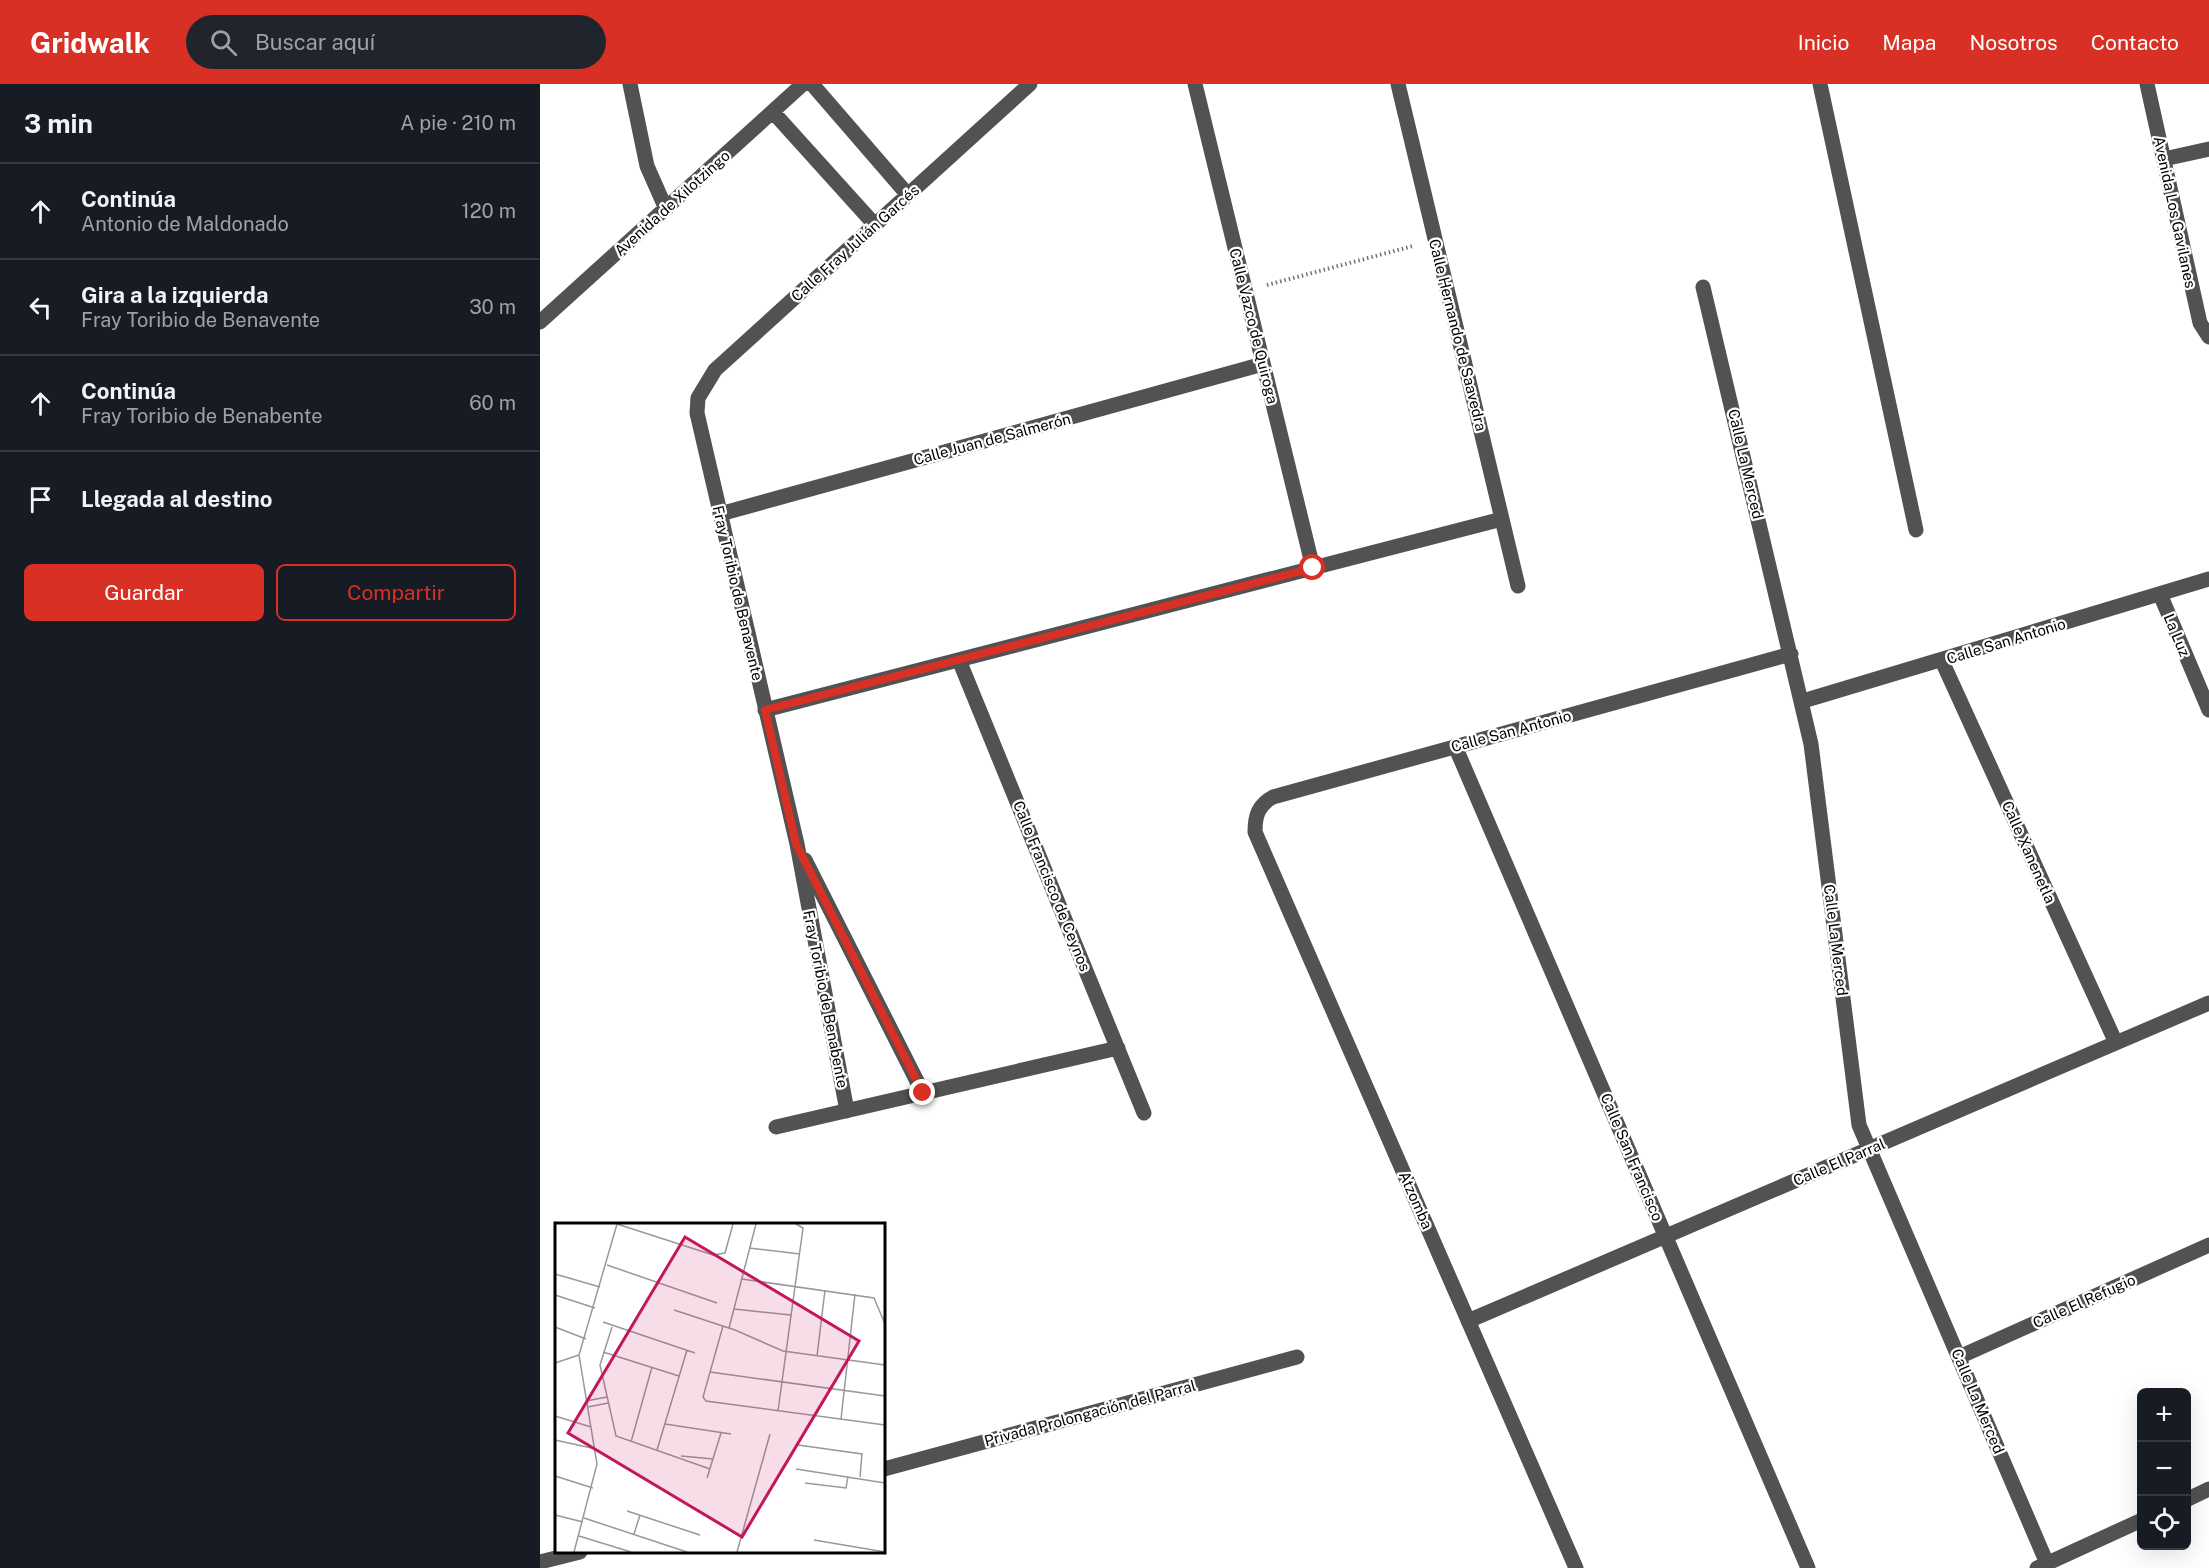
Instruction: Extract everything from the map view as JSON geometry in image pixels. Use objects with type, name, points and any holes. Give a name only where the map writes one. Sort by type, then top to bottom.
[{"type":"street","points":[[630,84],[647,166],[666,209]]},
{"type":"street","name":"Avenida de Xilotzingo","points":[[541,321],[803,84]]},
{"type":"street","points":[[812,84],[908,195]]},
{"type":"street","name":"Calle Fray Julián Garcés","points":[[697,413],[698,398],[715,370],[1030,84]]},
{"type":"street","name":"Calle Vazco de Quiroga","points":[[1195,84],[1313,568]]},
{"type":"street","name":"Calle Hernando de Saavedra","points":[[1398,84],[1518,585]]},
{"type":"street","points":[[1820,84],[1916,530]]},
{"type":"street","name":"Avenida Los Gavilanes","points":[[2147,84],[2200,323],[2209,337]]},
{"type":"street","points":[[773,112],[875,225]]},
{"type":"street","points":[[2164,159],[2209,149]]},
{"type":"street","name":"Calle La Merced","points":[[1703,286],[1803,701],[1811,744],[1859,1125],[2045,1566]]},
{"type":"street","name":"Calle Juan de Salmerón","points":[[720,514],[1263,364]]},
{"type":"street","name":"Fray Toribio de Benavente","points":[[697,413],[796,844]]},
{"type":"street","points":[[765,710],[1502,519]]},
{"type":"street","name":"Calle San Antonio","points":[[1803,701],[2209,579]]},
{"type":"street","name":"La Luz","points":[[2160,594],[2209,710]]},
{"type":"street","name":"Calle San Antonio","points":[[1255,832],[1255,815],[1266,800],[1273,797],[1791,654]]},
{"type":"street","name":"Calle Francisco de Ceynos","points":[[959,660],[1144,1113]]},
{"type":"street","name":"Calle Xanenetla","points":[[1942,661],[2116,1043]]},
{"type":"street","name":"Calle San Francisco","points":[[1455,746],[1808,1568]]},
{"type":"street","name":"Atzomba","points":[[1255,832],[1576,1568]]},
{"type":"street","name":"Fray Toribio de Benabente","points":[[796,844],[923,1093]]},
{"type":"street","name":"Fray Toribio de Benabente","points":[[796,844],[847,1111]]},
{"type":"street","name":"Calle El Parral","points":[[1468,1321],[2209,1004]]},
{"type":"street","points":[[776,1127],[1118,1048]]},
{"type":"street","name":"Calle El Refugio","points":[[1959,1358],[2209,1245]]},
{"type":"street","name":"Privada Prolongación del Parral","points":[[885,1469],[1297,1356]]},
{"type":"street","points":[[2191,1498],[2209,1489]]},
{"type":"street","points":[[2045,1566],[2137,1522]]},
{"type":"street","points":[[540,1563],[573,1553]]},
{"type":"path","points":[[1245,290],[1435,240]]},
{"type":"route","points":[[923,1093],[796,844],[765,710],[1313,568]]}]
